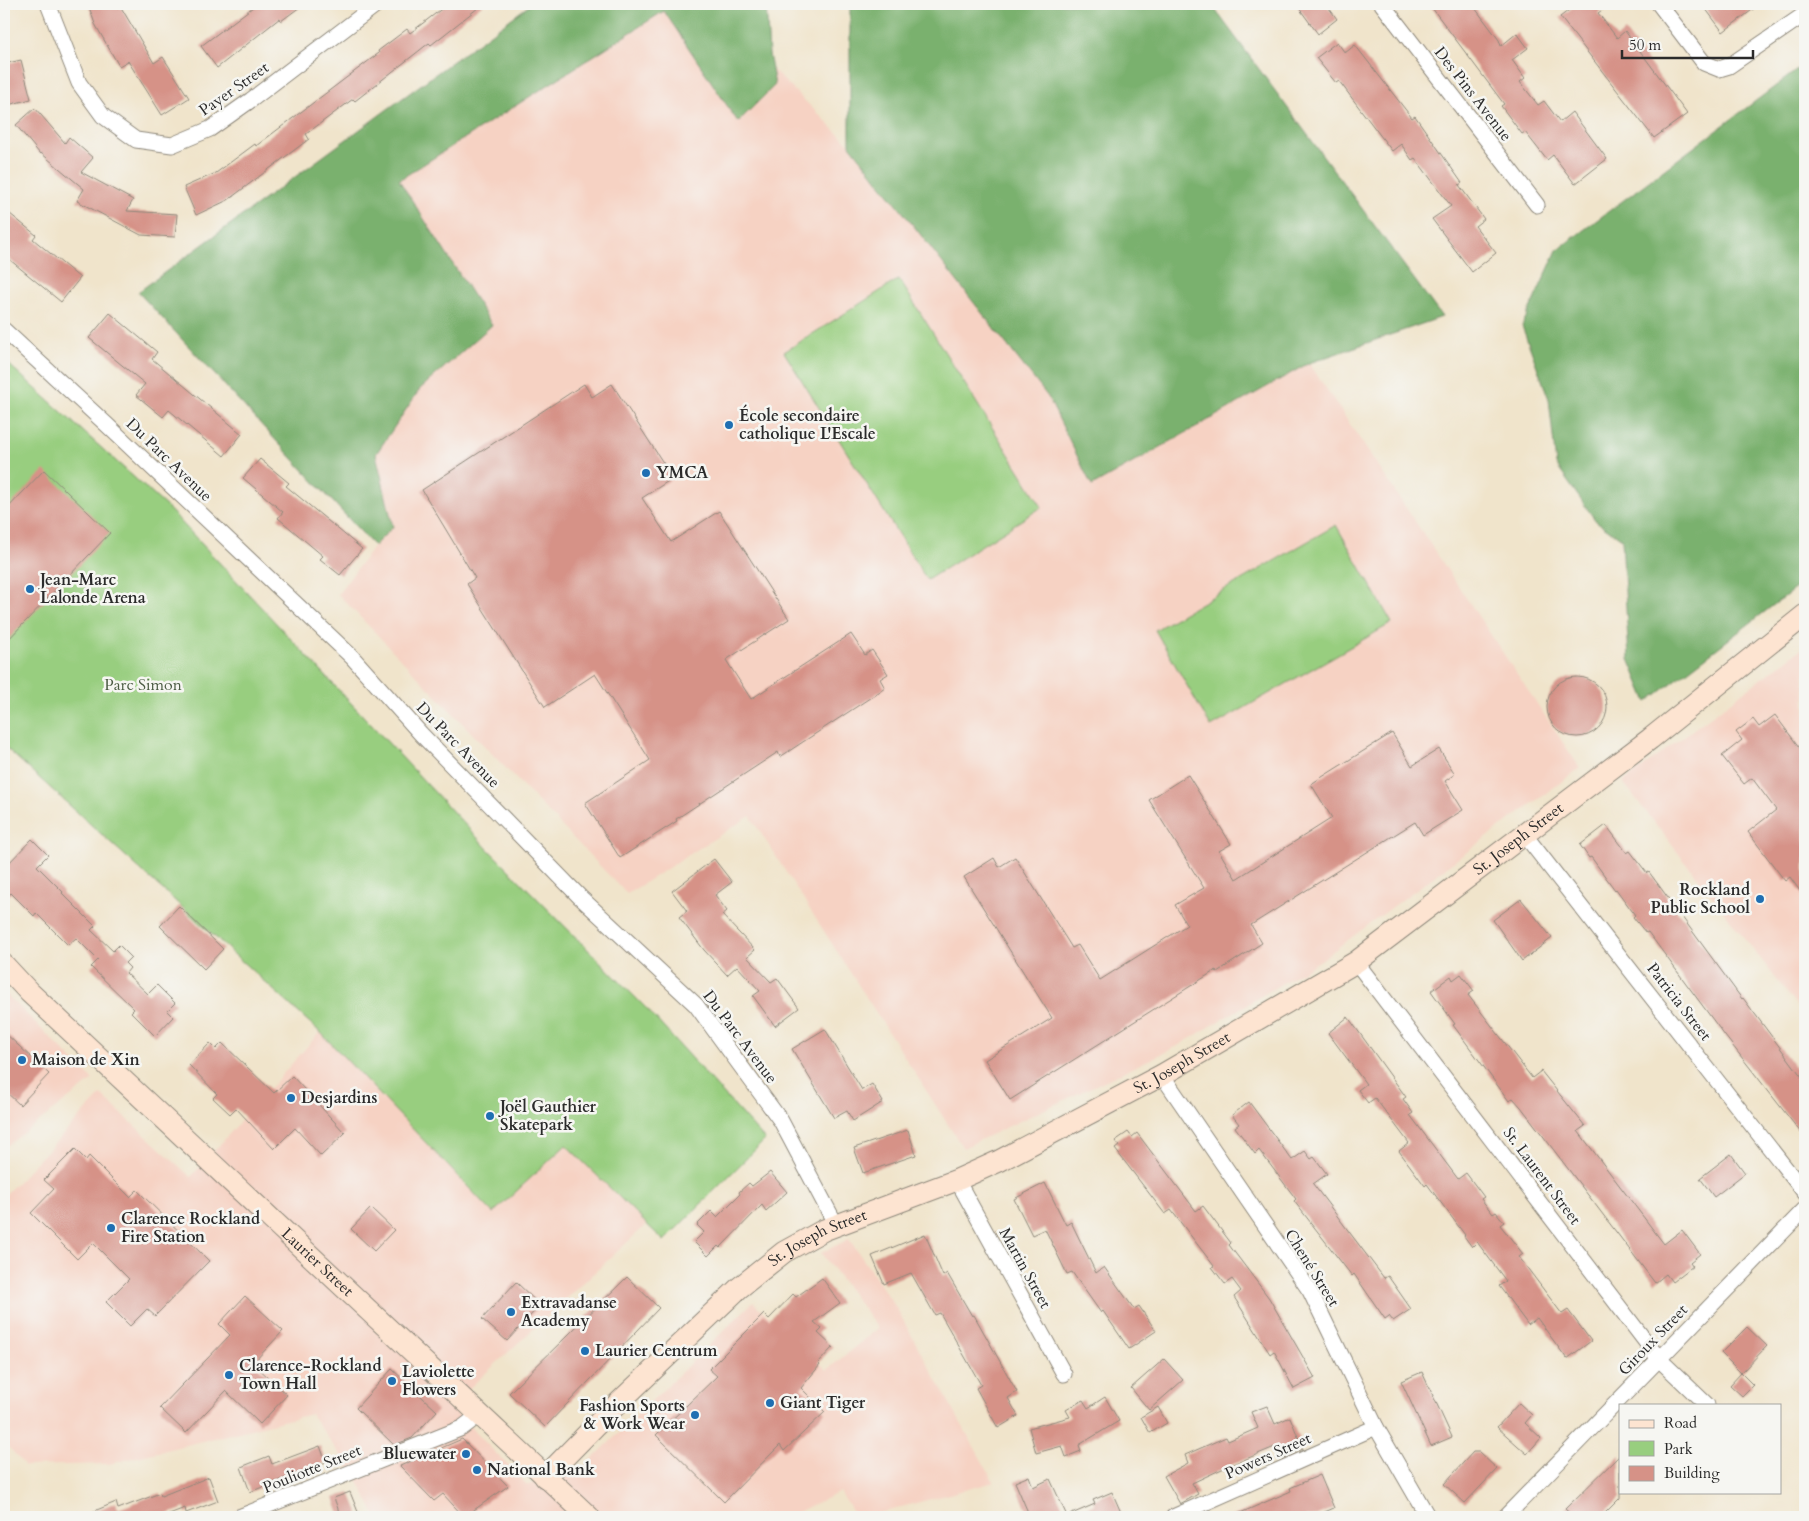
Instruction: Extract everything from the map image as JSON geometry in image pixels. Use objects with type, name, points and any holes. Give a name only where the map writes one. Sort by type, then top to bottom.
[{"type":"street","name":"Payer Street","points":[[48,4],[79,83],[103,116],[136,140],[172,144],[210,128],[251,100],[377,4]]},
{"type":"street","name":"Des Pins Avenue","points":[[1382,4],[1537,205]]},
{"type":"street","points":[[1659,4],[1704,63],[1719,69],[1729,66],[1805,14]]},
{"type":"street","name":"Du Parc Avenue","points":[[4,330],[352,657],[421,734],[580,897],[696,1005],[781,1121],[836,1225]]},
{"type":"street","name":"St. Joseph Street","points":[[545,1477],[611,1410],[739,1288],[784,1252],[836,1225],[956,1180],[999,1161],[1162,1075],[1356,962],[1661,730],[1805,615]]},
{"type":"street","name":"Patricia Street","points":[[1524,834],[1805,1193]]},
{"type":"street","name":"St. Laurent Street","points":[[1356,962],[1660,1359],[1706,1404]]},
{"type":"street","name":"Laurier Street","points":[[4,965],[36,999],[589,1517]]},
{"type":"street","name":"Chené Street","points":[[1162,1075],[1310,1291],[1376,1427],[1428,1517]]},
{"type":"street","name":"Martin Street","points":[[956,1180],[1064,1374]]},
{"type":"street","name":"Giroux Street","points":[[1505,1517],[1805,1209]]},
{"type":"street","name":"Pouliotte Street","points":[[239,1517],[462,1428],[479,1415]]},
{"type":"street","name":"Powers Street","points":[[1173,1517],[1376,1427]]},
{"type":"shaded area","points":[[667,4],[706,4],[850,145],[1048,397],[1092,486],[1309,363],[1580,768],[1321,960],[1176,1047],[963,1148],[750,816],[627,894],[338,594],[374,546],[393,527],[376,454],[420,389],[491,325],[399,180]]},
{"type":"shaded area","name":"Rockland Public School","points":[[1805,646],[1805,1016],[1623,782]]},
{"type":"shaded area","points":[[4,992],[93,1080],[4,1148]]},
{"type":"shaded area","points":[[320,1032],[493,1213],[566,1145],[647,1224],[450,1406],[527,1485],[577,1474],[753,1302],[827,1370],[878,1328],[821,1253],[849,1239],[895,1306],[994,1482],[864,1517],[856,1517],[840,1492],[787,1517],[376,1517],[357,1479],[311,1414],[109,1464],[25,1466],[4,1441],[4,1196],[101,1095],[191,1177]]},
{"type":"green space","points":[[531,4],[766,4],[769,54],[775,85],[738,122],[664,11],[399,180],[492,325],[420,389],[376,454],[393,527],[374,546],[138,292]]},
{"type":"green space","points":[[850,4],[1211,4],[1442,317],[1309,363],[1092,486],[1048,397],[850,145]]},
{"type":"green space","points":[[1805,64],[1805,581],[1647,702],[1629,659],[1622,539],[1596,521],[1556,465],[1549,399],[1522,326],[1557,250]]},
{"type":"green space","points":[[899,279],[1042,507],[927,580],[784,352]]},
{"type":"green space","name":"Parc Simon","points":[[4,360],[168,508],[486,847],[644,1006],[765,1140],[664,1241],[566,1145],[493,1213],[320,1032],[4,746]]},
{"type":"green space","points":[[1336,525],[1392,623],[1211,727],[1155,630]]},
{"type":"building","points":[[88,4],[119,4],[154,63],[163,57],[189,98],[162,115],[128,61],[119,66],[95,24]]},
{"type":"building","points":[[257,4],[304,4],[281,21],[280,18],[217,68],[201,46]]},
{"type":"building","points":[[448,4],[483,4],[431,45],[429,43],[355,101],[353,99],[306,134],[309,139],[228,200],[196,215],[184,187],[216,173],[255,144],[256,146],[379,53],[378,51],[407,29],[410,33]]},
{"type":"building","points":[[1296,4],[1326,4],[1337,19],[1318,34]]},
{"type":"building","points":[[1429,4],[1472,4],[1499,40],[1501,46],[1517,33],[1528,48],[1512,60],[1525,78],[1520,82],[1538,105],[1544,101],[1560,122],[1572,112],[1607,159],[1575,184],[1553,155],[1547,160],[1525,132],[1522,134],[1501,106],[1504,104]]},
{"type":"building","points":[[1577,4],[1611,4],[1598,13],[1617,38],[1625,31],[1687,114],[1654,138],[1560,17]]},
{"type":"building","points":[[1702,4],[1760,4],[1723,32]]},
{"type":"building","points":[[1337,42],[1345,53],[1355,45],[1412,118],[1415,116],[1462,183],[1459,185],[1484,219],[1475,226],[1496,253],[1472,272],[1432,219],[1451,206],[1415,158],[1412,160],[1401,144],[1392,151],[1339,81],[1336,83],[1316,58]]},
{"type":"building","points":[[21,60],[31,99],[4,106],[4,64]]},
{"type":"building","points":[[35,108],[65,143],[69,137],[93,158],[81,172],[133,200],[127,211],[177,214],[175,237],[141,235],[77,201],[84,189],[40,154],[16,125]]},
{"type":"building","points":[[4,209],[36,235],[33,239],[80,278],[61,302],[4,255]]},
{"type":"building","points":[[110,313],[157,352],[152,359],[242,434],[224,456],[169,410],[163,417],[136,395],[145,384],[89,338]]},
{"type":"building","points":[[584,384],[592,397],[612,384],[673,478],[642,498],[671,542],[719,511],[789,619],[726,660],[751,699],[851,634],[865,655],[872,650],[888,674],[880,679],[885,688],[780,757],[778,752],[620,858],[585,803],[650,760],[595,674],[545,707],[467,584],[475,578],[422,490]]},
{"type":"building","points":[[260,459],[289,483],[286,486],[362,549],[340,575],[320,559],[323,556],[278,518],[283,512],[243,478]]},
{"type":"building","name":"Jean-Marc Lalonde Arena","points":[[44,470],[110,533],[4,644],[4,512]]},
{"type":"building","points":[[1577,677],[1594,682],[1602,690],[1607,707],[1602,724],[1594,732],[1577,737],[1560,732],[1552,724],[1547,707],[1552,690],[1560,682]]},
{"type":"building","points":[[1775,715],[1805,755],[1805,898],[1790,877],[1785,881],[1748,832],[1776,810],[1752,778],[1744,784],[1722,756],[1742,740],[1736,732],[1753,719],[1759,727]]},
{"type":"building","points":[[1392,733],[1412,766],[1439,749],[1455,774],[1445,781],[1463,810],[1423,835],[1415,822],[1251,925],[1262,943],[1010,1100],[985,1060],[1052,1018],[964,877],[994,858],[999,867],[1015,857],[1072,948],[1078,945],[1100,980],[1187,925],[1175,905],[1204,888],[1149,800],[1188,775],[1231,844],[1219,851],[1236,879],[1332,818],[1311,784]]},
{"type":"building","points":[[1606,825],[1627,853],[1630,851],[1647,873],[1649,872],[1805,1081],[1805,1138],[1725,1036],[1648,932],[1646,933],[1633,917],[1635,915],[1616,889],[1580,845]]},
{"type":"building","points":[[32,839],[48,855],[37,866],[95,926],[91,930],[113,951],[119,945],[131,957],[125,963],[130,968],[126,973],[148,994],[157,985],[175,1003],[167,1011],[173,1017],[155,1036],[131,1012],[134,1009],[91,967],[98,960],[76,938],[68,945],[36,913],[34,916],[11,893],[4,900],[4,868]]},
{"type":"building","points":[[714,859],[732,882],[715,895],[727,911],[722,915],[755,950],[747,957],[771,982],[777,978],[799,1008],[775,1026],[753,996],[760,991],[737,966],[727,975],[704,950],[679,917],[687,911],[672,891]]},
{"type":"building","points":[[1521,899],[1552,938],[1522,961],[1493,920]]},
{"type":"building","points":[[179,906],[223,949],[204,969],[160,926]]},
{"type":"building","points":[[1461,974],[1474,991],[1468,995],[1532,1078],[1541,1071],[1585,1126],[1578,1131],[1664,1244],[1682,1230],[1700,1254],[1690,1262],[1693,1266],[1672,1282],[1666,1274],[1655,1283],[1521,1107],[1513,1098],[1509,1101],[1453,1025],[1455,1024],[1431,991],[1451,976],[1453,980]]},
{"type":"building","points":[[1348,1017],[1406,1097],[1403,1099],[1413,1113],[1410,1115],[1458,1179],[1466,1173],[1484,1197],[1481,1199],[1493,1214],[1496,1212],[1504,1222],[1500,1225],[1523,1254],[1519,1257],[1562,1314],[1568,1310],[1591,1341],[1567,1359],[1537,1318],[1528,1325],[1499,1286],[1506,1281],[1477,1242],[1472,1247],[1427,1184],[1425,1186],[1399,1151],[1409,1143],[1375,1098],[1368,1103],[1358,1090],[1366,1084],[1328,1033]]},
{"type":"building","points":[[825,1029],[862,1090],[872,1084],[883,1102],[853,1121],[847,1111],[834,1118],[792,1049]]},
{"type":"building","points":[[4,1032],[49,1074],[20,1105],[4,1090]]},
{"type":"building","points":[[210,1043],[216,1049],[222,1043],[274,1093],[292,1076],[345,1133],[321,1156],[295,1128],[274,1149],[236,1108],[230,1114],[213,1098],[217,1094],[189,1065]]},
{"type":"building","points":[[1249,1102],[1292,1160],[1305,1151],[1311,1159],[1314,1157],[1327,1174],[1313,1184],[1384,1278],[1388,1276],[1411,1309],[1393,1321],[1389,1316],[1385,1319],[1354,1274],[1352,1276],[1294,1201],[1296,1199],[1259,1150],[1255,1154],[1235,1127],[1239,1124],[1232,1115]]},
{"type":"building","points":[[908,1130],[916,1155],[863,1173],[854,1148]]},
{"type":"building","points":[[1128,1132],[1132,1137],[1137,1133],[1196,1211],[1203,1206],[1231,1243],[1229,1245],[1269,1298],[1315,1378],[1294,1389],[1274,1351],[1270,1354],[1234,1297],[1241,1291],[1232,1279],[1225,1284],[1212,1267],[1214,1266],[1171,1210],[1165,1214],[1115,1149],[1119,1146],[1115,1141]]},
{"type":"building","name":"Clarence Rockland Fire Station","points":[[75,1149],[86,1160],[89,1156],[130,1197],[137,1190],[209,1261],[155,1316],[147,1309],[130,1326],[106,1302],[129,1279],[93,1243],[77,1259],[31,1213],[54,1189],[44,1180]]},
{"type":"building","points":[[1731,1154],[1745,1173],[1714,1197],[1700,1178]]},
{"type":"building","points":[[770,1172],[787,1192],[766,1211],[762,1205],[720,1248],[718,1246],[708,1256],[694,1242],[704,1232],[697,1225],[711,1211],[717,1217],[749,1183],[752,1186]]},
{"type":"building","points":[[1045,1183],[1066,1225],[1071,1222],[1096,1273],[1104,1267],[1134,1309],[1139,1306],[1156,1331],[1129,1349],[1103,1311],[1101,1313],[1072,1272],[1067,1274],[1045,1229],[1032,1235],[1014,1199]]},
{"type":"building","points":[[371,1208],[394,1230],[374,1251],[351,1229]]},
{"type":"building","points":[[925,1234],[943,1276],[947,1273],[972,1316],[974,1315],[1017,1392],[1008,1398],[1018,1416],[998,1428],[976,1388],[981,1385],[940,1313],[935,1315],[911,1273],[884,1284],[872,1256]]},
{"type":"building","name":"Laurier Centrum","points":[[627,1277],[659,1308],[545,1427],[509,1393]]},
{"type":"building","name":"Giant Tiger","points":[[822,1278],[840,1303],[814,1322],[822,1329],[818,1333],[833,1347],[818,1363],[820,1365],[801,1388],[825,1412],[784,1451],[780,1445],[724,1502],[656,1435],[717,1376],[709,1369],[764,1314],[769,1319],[793,1294],[796,1297]]},
{"type":"building","name":"Extravadanse Academy","points":[[516,1282],[540,1305],[507,1341],[482,1319]]},
{"type":"building","name":"Clarence-Rockland Town Hall","points":[[245,1296],[283,1331],[253,1363],[287,1395],[260,1424],[226,1391],[186,1433],[160,1408],[230,1335],[219,1324]]},
{"type":"building","points":[[1747,1327],[1767,1346],[1741,1373],[1721,1353]]},
{"type":"building","points":[[1164,1359],[1183,1380],[1149,1410],[1131,1388]]},
{"type":"building","points":[[392,1369],[437,1411],[412,1438],[394,1445],[356,1408]]},
{"type":"building","points":[[1422,1372],[1452,1437],[1431,1446],[1401,1381]]},
{"type":"building","points":[[1741,1373],[1753,1385],[1742,1396],[1730,1385]]},
{"type":"building","points":[[1105,1397],[1119,1421],[1079,1445],[1081,1451],[1066,1457],[1062,1446],[1036,1453],[1029,1428],[1070,1417],[1066,1410],[1083,1400],[1088,1408]]},
{"type":"building","points":[[1519,1403],[1532,1415],[1525,1423],[1541,1438],[1527,1454],[1497,1427]]},
{"type":"building","points":[[1267,1406],[1275,1424],[1290,1417],[1303,1449],[1282,1458],[1277,1446],[1222,1469],[1192,1483],[1198,1494],[1180,1504],[1164,1476],[1188,1463],[1185,1455],[1226,1437],[1228,1441],[1258,1428],[1251,1412]]},
{"type":"building","points":[[1158,1407],[1167,1423],[1150,1433],[1141,1417]]},
{"type":"building","points":[[462,1439],[508,1486],[464,1517],[443,1494],[434,1501],[400,1466]]},
{"type":"building","points":[[320,1446],[326,1462],[250,1492],[241,1467],[269,1456],[272,1464]]},
{"type":"building","points":[[1473,1452],[1479,1452],[1497,1469],[1465,1503],[1444,1484]]},
{"type":"building","points":[[1619,1456],[1620,1498],[1601,1517],[1574,1517],[1565,1509]]},
{"type":"building","points":[[1320,1475],[1334,1508],[1313,1517],[1231,1517],[1291,1491],[1290,1488]]},
{"type":"building","points":[[1029,1476],[1033,1487],[1050,1479],[1067,1516],[1095,1504],[1093,1500],[1112,1492],[1123,1517],[1030,1517],[1015,1482]]},
{"type":"building","points":[[209,1477],[218,1501],[186,1513],[185,1508],[161,1517],[80,1517],[116,1502],[118,1509],[160,1493],[161,1496]]},
{"type":"building","points":[[350,1492],[360,1517],[341,1517],[334,1498]]},
{"type":"place","name":"École secondaire catholique L'Escale","points":[[729,425]]},
{"type":"place","name":"YMCA","points":[[646,473]]},
{"type":"place","name":"Jean-Marc Lalonde Arena","points":[[30,589]]},
{"type":"place","name":"Rockland Public School","points":[[1760,899]]},
{"type":"place","name":"Maison de Xin","points":[[22,1060]]},
{"type":"place","name":"Desjardins","points":[[291,1098]]},
{"type":"place","name":"Joël Gauthier Skatepark","points":[[490,1116]]},
{"type":"place","name":"Clarence Rockland Fire Station","points":[[111,1228]]},
{"type":"place","name":"Extravadanse Academy","points":[[511,1312]]},
{"type":"place","name":"Laurier Centrum","points":[[585,1351]]},
{"type":"place","name":"Clarence-Rockland Town Hall","points":[[229,1375]]},
{"type":"place","name":"Laviolette Flowers","points":[[392,1381]]},
{"type":"place","name":"Giant Tiger","points":[[770,1403]]},
{"type":"place","name":"Fashion Sports & Work Wear","points":[[695,1415]]},
{"type":"place","name":"Bluewater","points":[[466,1454]]},
{"type":"place","name":"National Bank","points":[[477,1470]]}]
